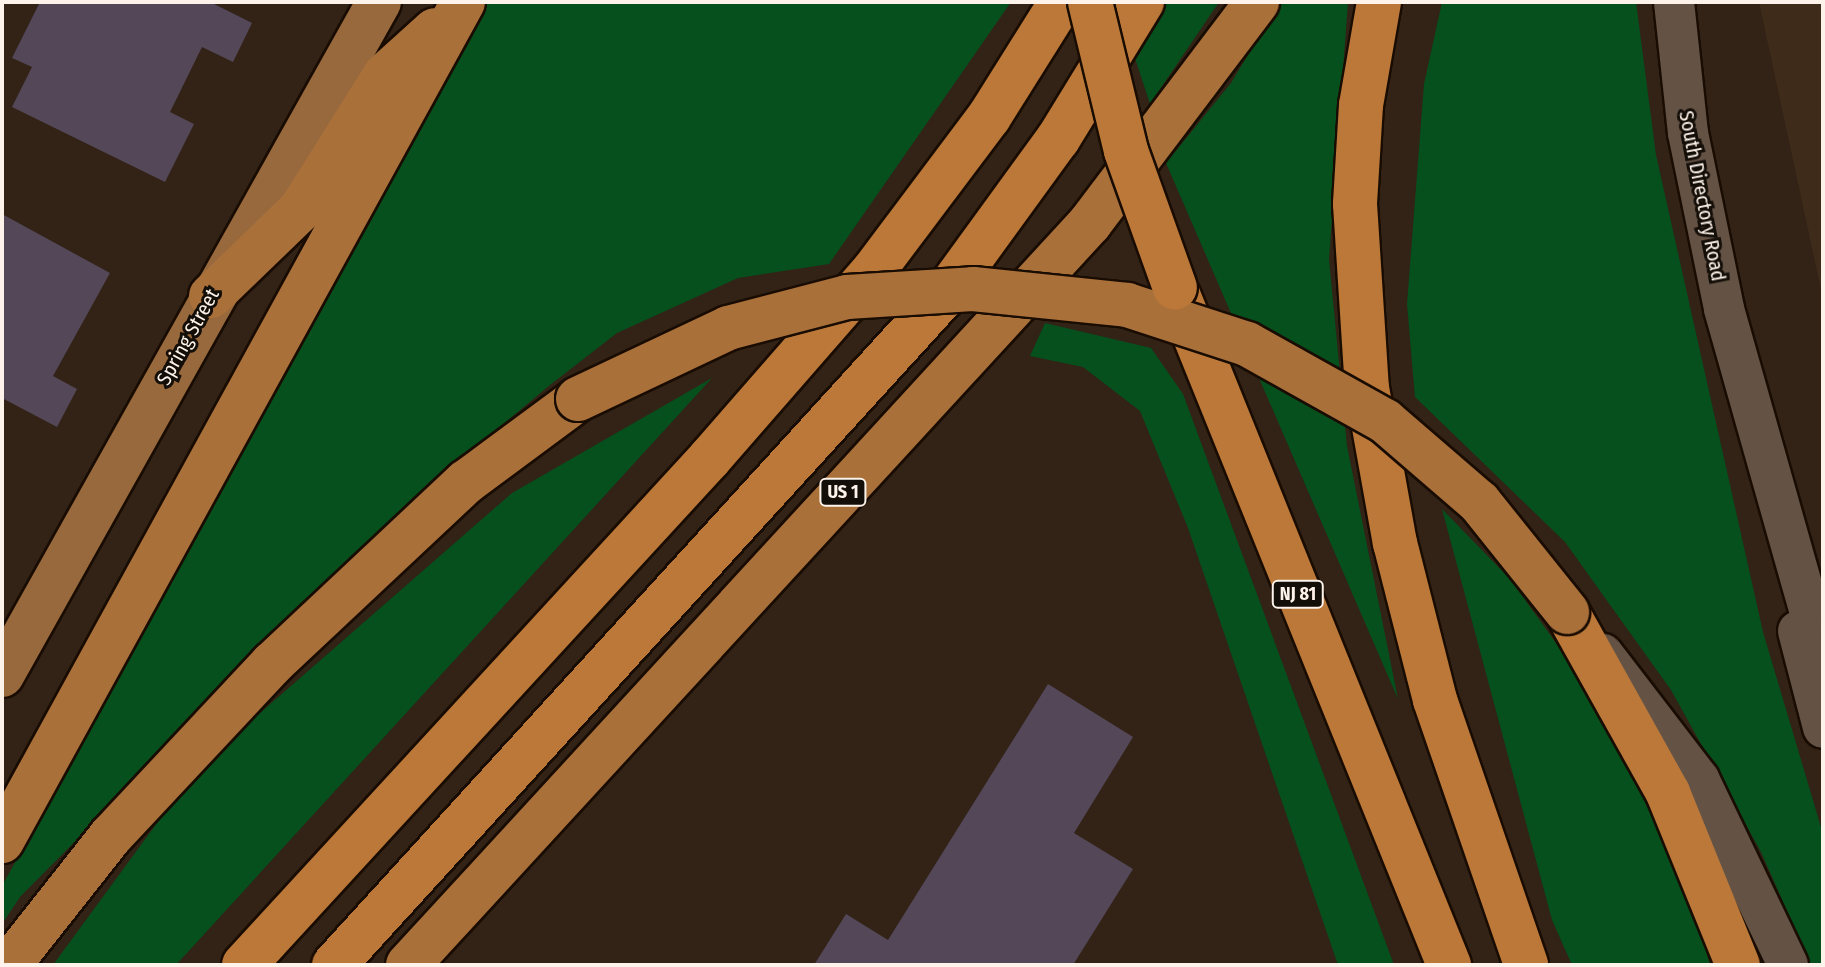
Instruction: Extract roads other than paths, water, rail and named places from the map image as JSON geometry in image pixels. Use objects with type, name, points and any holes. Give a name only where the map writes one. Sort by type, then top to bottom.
[{"type":"highway","points":[[244,965],[710,458],[874,270],[989,117],[1061,2]]},
{"type":"highway","name":"NJ 81","points":[[1090,2],[1126,151],[1175,288],[1449,965]]},
{"type":"highway","points":[[334,965],[943,297],[1049,152],[1142,2]]},
{"type":"highway","name":"US 1","points":[[408,965],[1090,223],[1257,2]]},
{"type":"highway","points":[[1379,2],[1361,105],[1355,204],[1367,388],[1392,529],[1431,685],[1468,812],[1526,965]]},
{"type":"highway","points":[[211,296],[301,209],[385,75],[462,5]]},
{"type":"highway","points":[[2,841],[462,5]]},
{"type":"highway","points":[[9,965],[103,845],[272,664],[466,482],[578,399],[728,328],[847,297],[973,289],[1127,305],[1247,344],[1385,421],[1479,502],[1567,612],[1662,779],[1738,965]]},
{"type":"highway","points":[[1421,900],[1432,965]]},
{"type":"main road","name":"Spring Street","points":[[2,675],[211,296],[379,2]]},
{"type":"street","name":"South Directory Road","points":[[1675,6],[1688,133],[1744,387]]},
{"type":"street","points":[[1744,387],[1823,660]]},
{"type":"street","points":[[1744,387],[1760,496],[1823,728]]},
{"type":"street","points":[[1567,612],[1699,779],[1788,965]]}]
